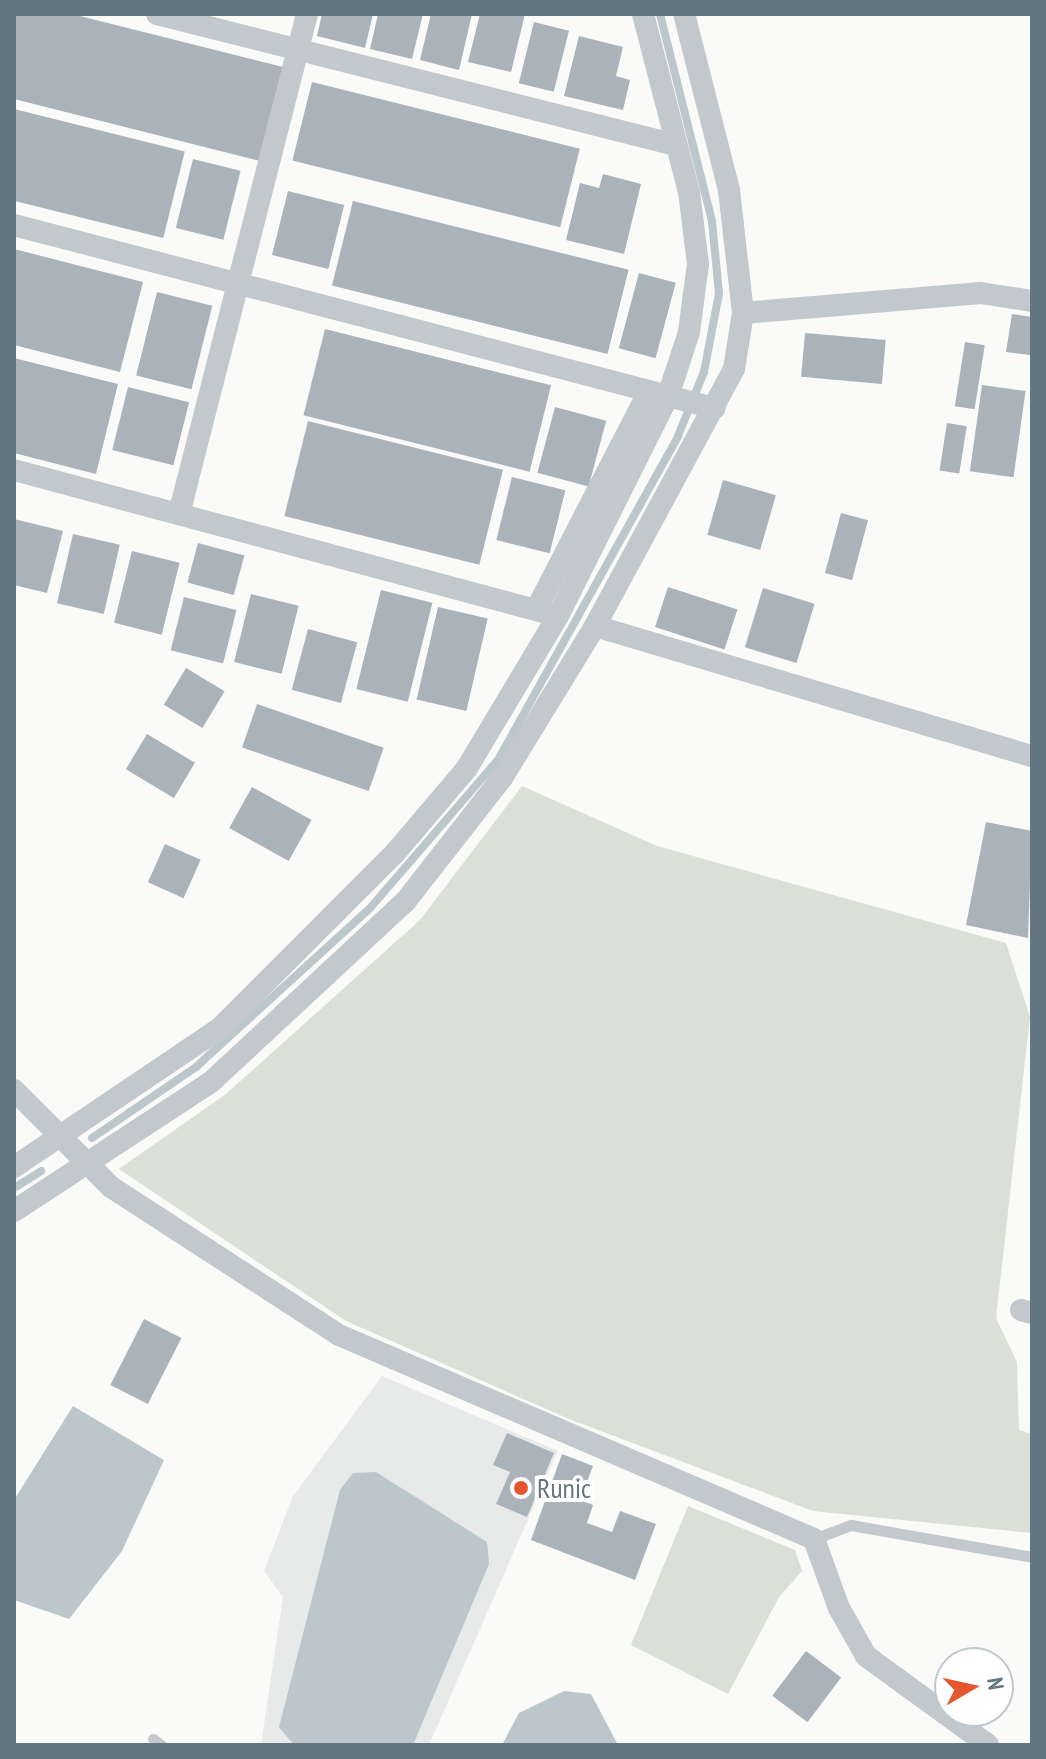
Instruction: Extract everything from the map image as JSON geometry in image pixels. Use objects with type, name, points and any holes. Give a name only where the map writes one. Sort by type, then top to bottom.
[{"type":"street","points":[[157,14],[676,145]]},
{"type":"street","points":[[179,514],[301,51],[307,14]]},
{"type":"street","points":[[14,1211],[211,1082],[405,902],[502,778],[595,626],[683,401],[698,264],[676,145],[643,14]]},
{"type":"street","points":[[14,1167],[62,1138],[220,1028],[395,853],[467,768],[548,612],[683,401],[734,369],[743,313],[729,190],[684,14]]},
{"type":"street","points":[[14,225],[683,401]]},
{"type":"street","points":[[743,313],[981,293],[1032,301]]},
{"type":"street","points":[[14,470],[548,612]]},
{"type":"street","points":[[595,626],[1032,756]]},
{"type":"street","points":[[14,1090],[87,1166],[339,1335],[814,1539],[839,1608],[866,1656],[988,1745]]},
{"type":"lane","points":[[814,1539],[851,1525],[1032,1557]]},
{"type":"shaded area","points":[[522,786],[657,846],[1006,943],[1030,1017],[996,1318],[1017,1362],[1019,1430],[1032,1434],[1032,1533],[813,1511],[569,1419],[346,1321],[119,1169],[226,1094],[420,920]]},
{"type":"shaded area","points":[[382,1376],[558,1451],[429,1745],[261,1745],[283,1597],[264,1571],[293,1496]]},
{"type":"shaded area","points":[[73,1406],[164,1460],[122,1551],[69,1619],[14,1600],[14,1500]]},
{"type":"shaded area","points":[[376,1472],[487,1542],[489,1564],[413,1745],[294,1745],[279,1727],[340,1490],[353,1473]]},
{"type":"shaded area","points":[[688,1506],[795,1550],[802,1571],[779,1597],[728,1694],[631,1645]]},
{"type":"shaded area","points":[[564,1691],[591,1694],[618,1745],[502,1745],[519,1713]]},
{"type":"building","points":[[14,14],[72,14],[283,67],[260,161],[14,99]]},
{"type":"building","points":[[322,14],[373,14],[365,48],[317,36]]},
{"type":"building","points":[[378,14],[423,14],[412,59],[370,49]]},
{"type":"building","points":[[431,14],[472,14],[459,70],[420,60]]},
{"type":"building","points":[[480,14],[525,14],[511,72],[468,62]]},
{"type":"building","points":[[534,22],[569,31],[554,92],[519,83]]},
{"type":"building","points":[[579,36],[623,47],[616,76],[630,80],[623,110],[564,96]]},
{"type":"building","points":[[312,82],[580,149],[560,227],[292,161]]},
{"type":"building","points":[[14,109],[185,152],[163,238],[14,201]]},
{"type":"building","points":[[193,159],[241,171],[223,240],[176,228]]},
{"type":"building","points":[[603,174],[641,184],[624,254],[566,240],[580,183],[599,188]]},
{"type":"building","points":[[288,191],[344,205],[328,269],[272,255]]},
{"type":"building","points":[[353,201],[629,270],[608,354],[332,285]]},
{"type":"building","points":[[14,249],[143,282],[120,372],[14,345]]},
{"type":"building","points":[[639,273],[676,283],[656,358],[619,348]]},
{"type":"building","points":[[157,292],[212,306],[192,389],[136,375]]},
{"type":"building","points":[[1012,314],[1032,317],[1030,355],[1006,352]]},
{"type":"building","points":[[325,329],[551,385],[530,472],[303,415]]},
{"type":"building","points":[[805,333],[886,340],[882,384],[801,377]]},
{"type":"building","points":[[965,342],[985,345],[975,409],[955,406]]},
{"type":"building","points":[[14,358],[118,384],[96,474],[14,453]]},
{"type":"building","points":[[982,385],[1026,391],[1013,477],[970,471]]},
{"type":"building","points":[[128,387],[189,402],[173,465],[112,450]]},
{"type":"building","points":[[555,407],[606,421],[589,486],[537,473]]},
{"type":"building","points":[[308,421],[503,470],[479,565],[284,516]]},
{"type":"building","points":[[947,423],[967,426],[959,474],[939,470]]},
{"type":"building","points":[[512,477],[565,490],[550,553],[496,540]]},
{"type":"building","points":[[723,480],[776,495],[760,550],[707,535]]},
{"type":"building","points":[[841,513],[868,520],[852,580],[825,573]]},
{"type":"building","points":[[14,519],[63,531],[47,593],[14,585]]},
{"type":"building","points":[[73,534],[120,545],[104,614],[57,603]]},
{"type":"building","points":[[198,543],[244,555],[234,595],[187,583]]},
{"type":"building","points":[[132,551],[180,563],[162,635],[114,623]]},
{"type":"building","points":[[668,587],[737,610],[724,650],[655,627]]},
{"type":"building","points":[[763,588],[815,604],[797,663],[745,647]]},
{"type":"building","points":[[381,590],[432,603],[408,702],[356,689]]},
{"type":"building","points":[[251,594],[299,606],[282,674],[234,662]]},
{"type":"building","points":[[184,597],[236,610],[223,663],[171,650]]},
{"type":"building","points":[[438,607],[488,618],[466,711],[417,700]]},
{"type":"building","points":[[308,629],[357,642],[341,703],[292,690]]},
{"type":"building","points":[[186,668],[225,691],[202,728],[164,705]]},
{"type":"building","points":[[257,704],[384,748],[369,791],[242,747]]},
{"type":"building","points":[[147,734],[195,763],[174,798],[126,769]]},
{"type":"building","points":[[252,787],[311,820],[289,861],[229,828]]},
{"type":"building","points":[[986,822],[1032,831],[1028,938],[966,925]]},
{"type":"building","points":[[165,844],[201,860],[184,898],[148,882]]},
{"type":"building","points":[[144,1319],[181,1338],[148,1404],[110,1385]]},
{"type":"building","name":"Runic","points":[[507,1433],[554,1453],[527,1517],[496,1504],[510,1472],[493,1465]]},
{"type":"building","points":[[562,1454],[593,1466],[580,1500],[593,1505],[587,1523],[612,1532],[620,1511],[656,1524],[635,1580],[531,1540]]},
{"type":"building","points":[[806,1651],[841,1677],[807,1722],[772,1696]]},
{"type":"waterway","points":[[92,1138],[196,1067],[371,907],[498,760],[678,436],[704,372],[719,293],[712,221],[660,14]]},
{"type":"waterway","points":[[14,1188],[41,1171]]},
{"type":"place","name":"Runic","points":[[521,1488]]}]
